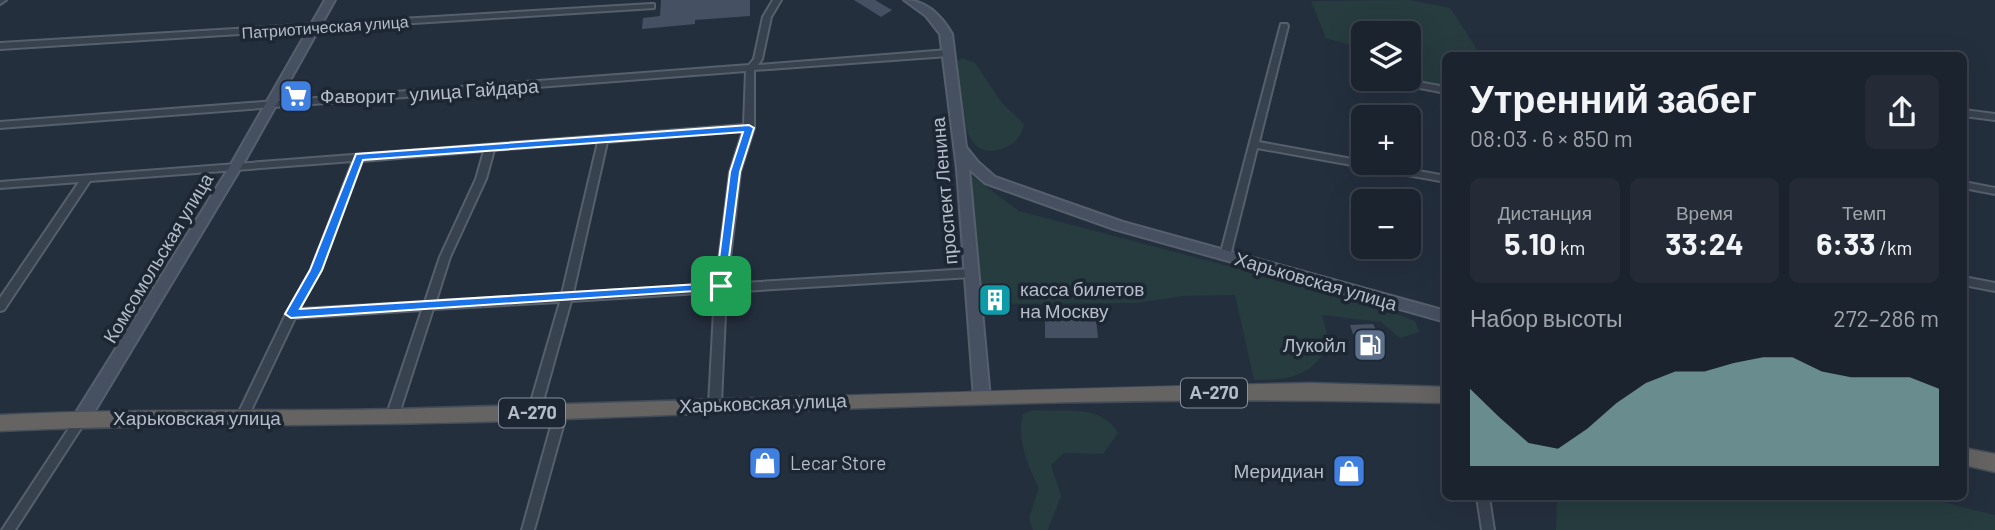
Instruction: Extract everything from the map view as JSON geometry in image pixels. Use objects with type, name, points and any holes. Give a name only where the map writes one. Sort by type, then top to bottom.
[{"type":"highway","name":"Харьковская улица","points":[[0,423],[81,419],[392,417],[715,404],[1311,391],[1442,395]]},
{"type":"highway","name":"Харьковская улица","points":[[0,413],[42,412],[81,419]]},
{"type":"highway","points":[[1967,458],[1995,463]]},
{"type":"main road","name":"Комсомольская улица","points":[[81,419],[236,166],[330,0]]},
{"type":"main road","name":"проспект Ленина","points":[[909,0],[940,22],[948,53],[960,147],[982,398]]},
{"type":"main road","name":"Харьковская улица","points":[[960,147],[973,165],[990,180],[1012,189],[1119,226],[1442,316]]},
{"type":"street","points":[[715,404],[721,286],[735,172],[749,128],[750,70],[758,59],[767,17],[777,0]]},
{"type":"street","name":"Патриотическая улица","points":[[0,46],[651,6]]},
{"type":"street","points":[[1225,256],[1284,26]]},
{"type":"street","name":"улица Гайдара","points":[[0,125],[948,53]]},
{"type":"street","points":[[1423,86],[1442,89]]},
{"type":"street","points":[[1967,113],[1995,117]]},
{"type":"street","points":[[0,185],[749,128]]},
{"type":"street","points":[[534,412],[567,297],[603,140]]},
{"type":"street","points":[[1254,144],[1442,178]]},
{"type":"street","points":[[392,417],[432,305],[445,257],[481,178],[490,147]]},
{"type":"street","points":[[242,418],[291,314],[316,270],[359,157]]},
{"type":"street","points":[[0,307],[87,178]]},
{"type":"street","points":[[1967,186],[1995,191]]},
{"type":"street","points":[[291,314],[971,273]]},
{"type":"street","points":[[1967,282],[1995,287]]},
{"type":"street","points":[[528,530],[561,412]]},
{"type":"street","name":"Комсомольская улица","points":[[8,530],[81,419]]},
{"type":"street","points":[[1483,500],[1488,530]]},
{"type":"green space","points":[[1409,0],[1450,8],[1477,49],[1471,52],[1442,52],[1442,86],[1423,86],[1421,21],[1351,21],[1351,45],[1326,38],[1311,1]]},
{"type":"green space","points":[[962,58],[975,63],[1002,103],[1024,124],[1017,139],[1004,148],[989,151],[978,147],[970,137],[961,107],[956,62]]},
{"type":"green space","points":[[963,169],[1019,211],[1365,302],[1415,321],[1419,332],[1400,338],[1381,322],[1322,315],[1330,344],[1315,364],[1289,377],[1254,380],[1235,295],[1184,296],[1135,303],[975,304]]},
{"type":"green space","points":[[1033,410],[1091,413],[1101,417],[1118,433],[1103,454],[1064,453],[1051,465],[1061,496],[1048,530],[1033,530],[1029,518],[1039,488],[1024,452],[1021,423],[1023,414]]},
{"type":"green space","points":[[1557,500],[1934,500],[1995,515],[1995,530],[1556,530]]},
{"type":"building","points":[[661,0],[750,0],[750,16],[695,20],[695,24],[642,29],[643,18],[660,16]]},
{"type":"building","points":[[854,0],[875,0],[892,10],[881,17]]},
{"type":"building","points":[[1045,318],[1096,318],[1098,338],[1045,338]]},
{"type":"building","name":"Лукойл","points":[[1373,324],[1377,332],[1373,332],[1382,356],[1367,357],[1358,333],[1353,334],[1350,325]]},
{"type":"place","name":"Фаворит","points":[[296,96]]},
{"type":"place","name":"касса билетов на Москву","points":[[995,300]]},
{"type":"place","name":"Лукойл","points":[[1370,345]]},
{"type":"place","name":"Lecar Store","points":[[765,463]]},
{"type":"place","name":"Меридиан","points":[[1349,471]]},
{"type":"route","points":[[749,128],[742,142],[735,172],[721,286],[567,297],[291,314],[316,270],[359,157],[749,128]]}]
